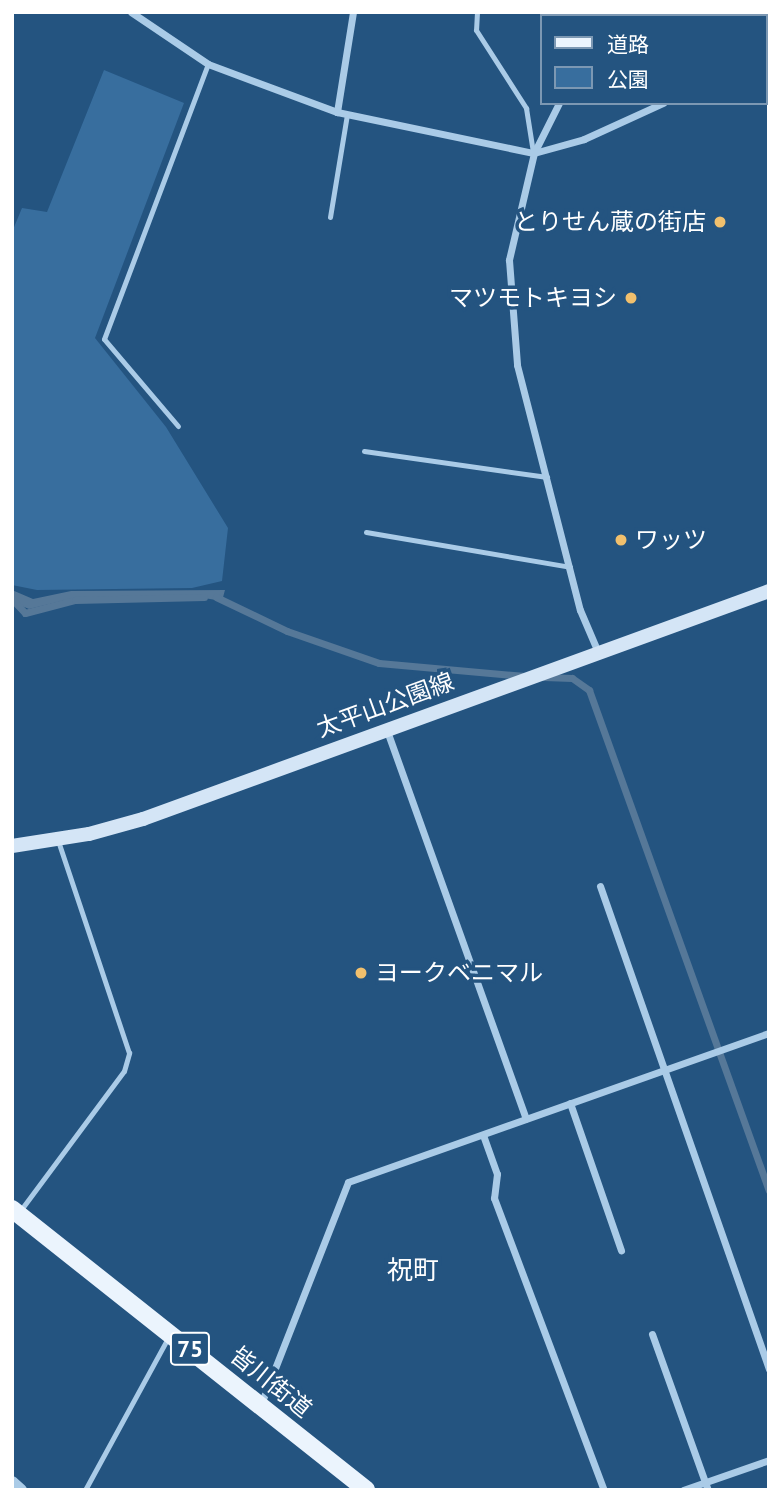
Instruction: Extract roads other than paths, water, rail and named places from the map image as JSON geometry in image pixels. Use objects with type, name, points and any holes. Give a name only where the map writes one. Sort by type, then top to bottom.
[{"type":"main road","name":"太平山公園線","points":[[12,846],[57,840],[143,819],[386,728],[769,591]]},
{"type":"main road","name":"皆川街道","points":[[15,1211],[366,1490]]},
{"type":"street","points":[[131,12],[208,64],[337,112],[534,153],[584,139],[659,105]]},
{"type":"street","points":[[337,112],[353,12]]},
{"type":"street","points":[[558,105],[534,153],[509,260],[517,365],[580,610],[598,652]]},
{"type":"street","points":[[386,728],[526,1119]]},
{"type":"street","points":[[600,886],[769,1369]]},
{"type":"street","points":[[261,1404],[348,1182],[769,1033]]},
{"type":"street","points":[[570,1103],[621,1250]]},
{"type":"street","points":[[483,1135],[497,1174],[494,1198],[604,1490]]},
{"type":"street","points":[[652,1334],[707,1486]]},
{"type":"street","points":[[683,1490],[707,1486],[769,1460]]},
{"type":"street","points":[[12,1482],[22,1490]]},
{"type":"lane","points":[[477,12],[477,30],[526,108],[534,153]]},
{"type":"lane","points":[[178,426],[104,339],[208,64]]},
{"type":"lane","points":[[330,217],[347,114]]},
{"type":"lane","points":[[364,451],[547,477]]},
{"type":"lane","points":[[366,532],[570,566]]},
{"type":"lane","points":[[15,1211],[124,1071],[129,1052],[57,840]]},
{"type":"lane","points":[[85,1490],[170,1334]]},
{"type":"waterway","points":[[12,599],[25,613],[75,600],[204,597]]},
{"type":"waterway","points":[[216,597],[287,631],[379,663],[525,676]]},
{"type":"waterway","points":[[544,677],[572,678],[589,690],[769,1191]]},
{"type":"place","name":"とりせん蔵の街店","points":[[720,222]]},
{"type":"place","name":"マツモトキヨシ","points":[[631,298]]},
{"type":"place","name":"ワッツ","points":[[621,540]]},
{"type":"place","name":"ヨークベニマル","points":[[361,973]]},
{"type":"district","name":"祝町","points":[[413,1270]]}]
